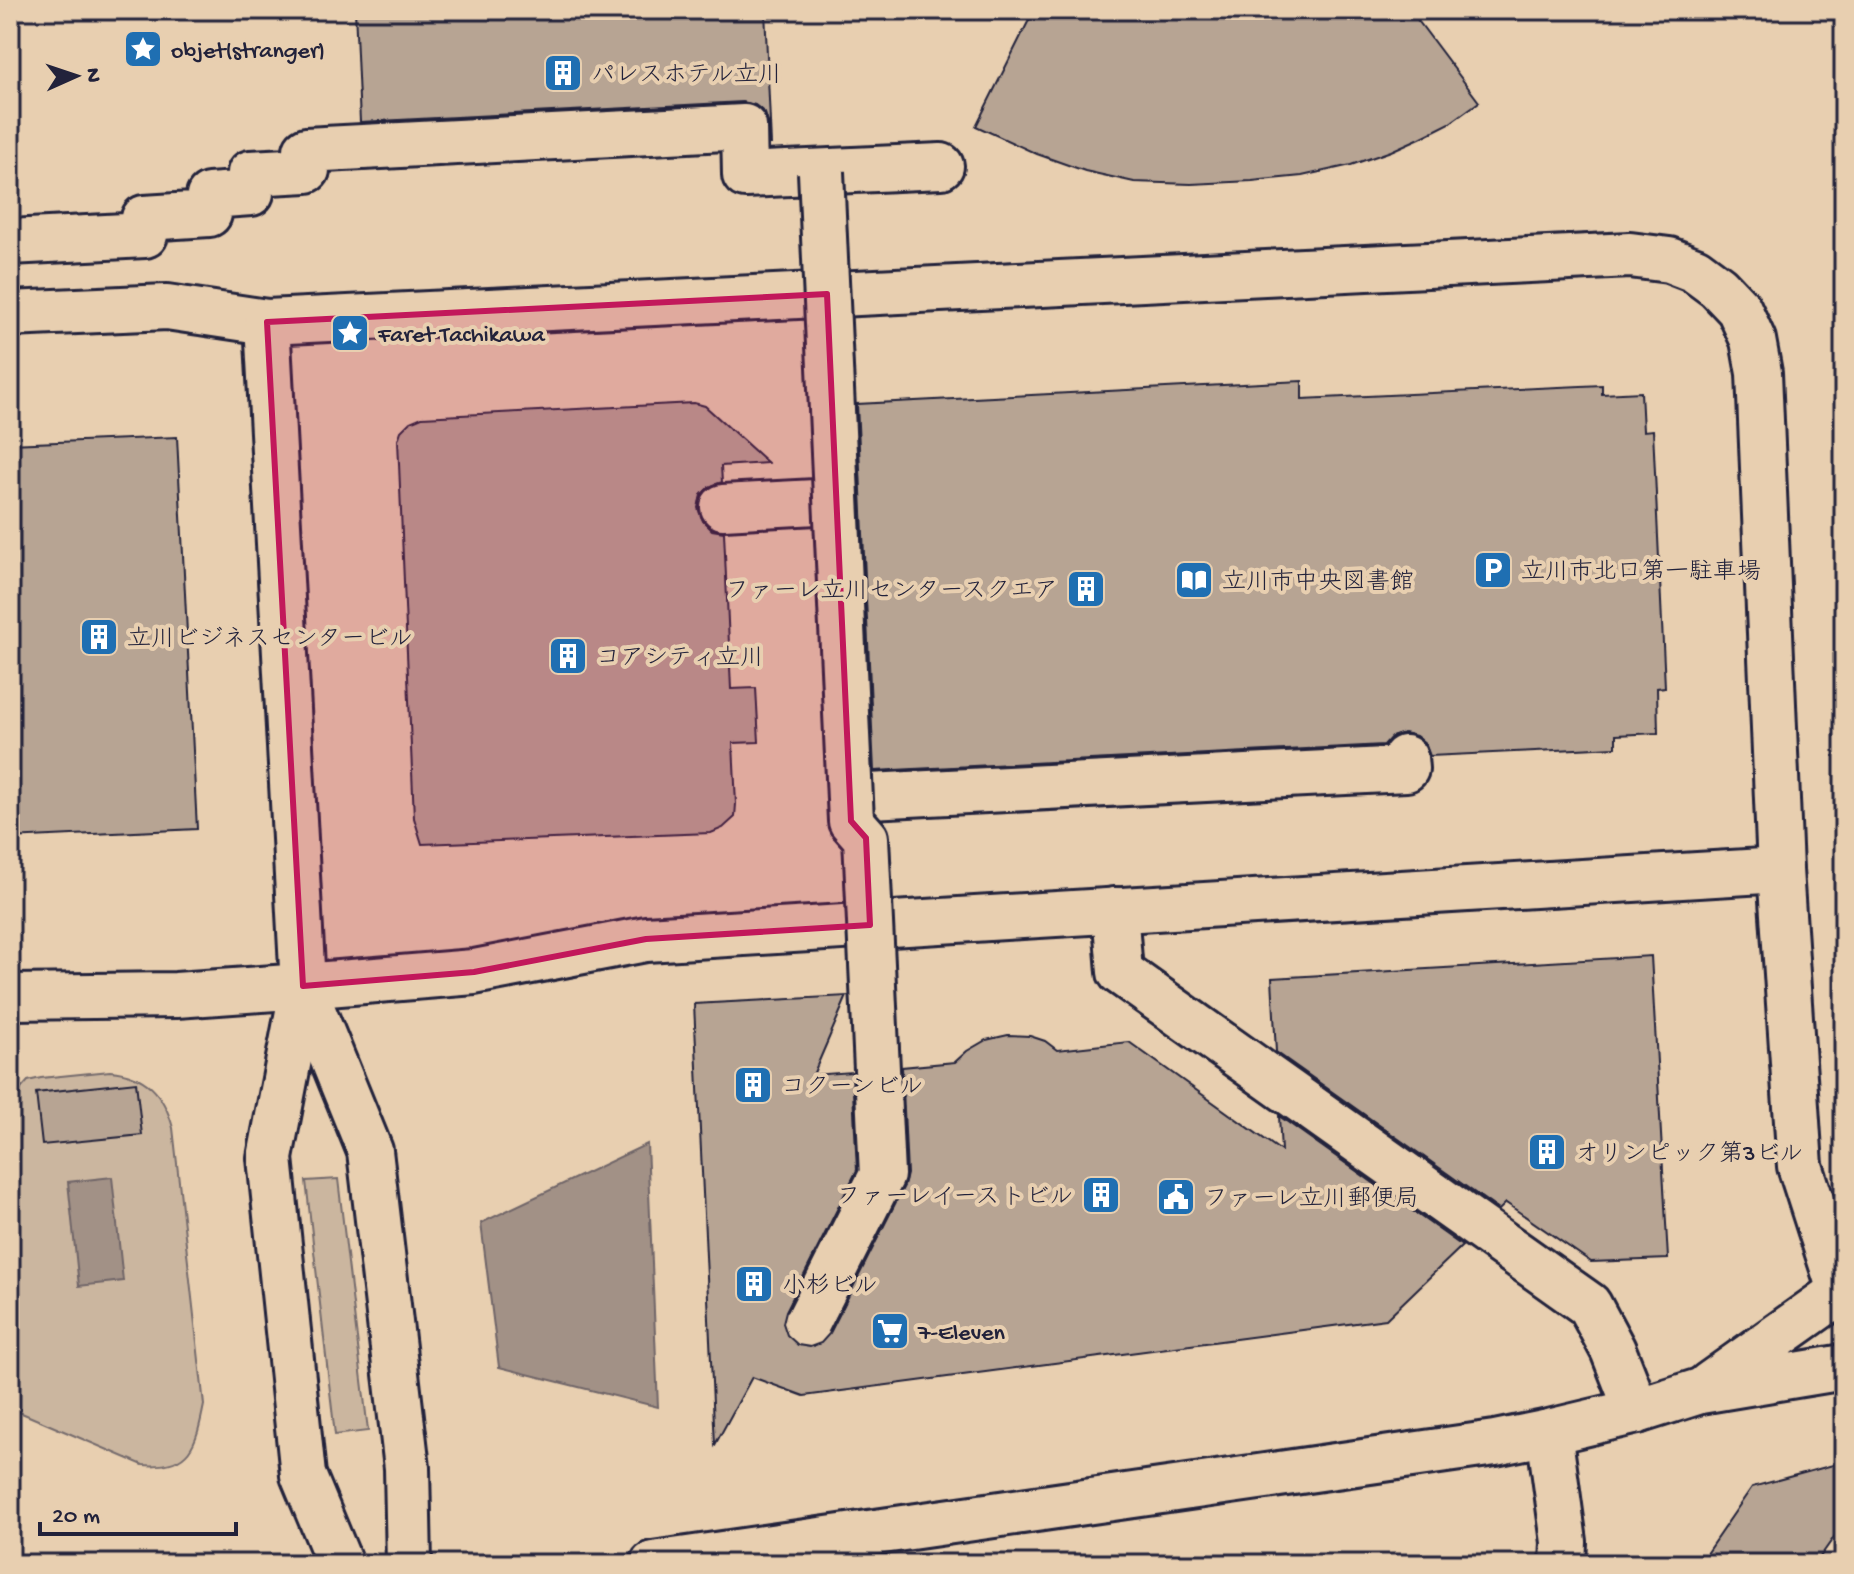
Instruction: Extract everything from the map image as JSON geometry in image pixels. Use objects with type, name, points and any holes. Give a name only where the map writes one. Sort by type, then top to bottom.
[{"type":"street","points":[[10,242],[145,235],[144,218],[184,195],[209,214],[209,196],[251,193],[250,173],[307,170],[306,150],[340,138],[744,127],[745,175],[821,172],[932,161]]},
{"type":"street","points":[[808,1322],[882,1175],[874,835],[851,821],[856,773],[835,501],[843,434],[821,172]]},
{"type":"street","points":[[10,314],[167,307],[267,322],[1630,255],[1669,260],[1695,270],[1718,287],[1739,309],[1753,340],[1759,373],[1780,870],[1800,1166],[1842,1290],[1700,1391]]},
{"type":"street","points":[[267,322],[303,986],[270,1158],[303,1475],[340,1564]]},
{"type":"street","points":[[723,507],[835,501]]},
{"type":"street","points":[[856,773],[1406,769],[1405,758]]},
{"type":"street","points":[[10,997],[176,995],[474,972],[646,939],[1780,870]]},
{"type":"street","points":[[1115,910],[1120,972],[1589,1305],[1613,1350],[1637,1411]]},
{"type":"street","points":[[303,986],[370,1151],[407,1468],[409,1564]]},
{"type":"street","points":[[653,1564],[1464,1448],[1637,1411],[1700,1391],[1844,1367]]},
{"type":"street","points":[[1549,1432],[1564,1542],[1563,1564]]},
{"type":"highlighted area","points":[[827,294],[851,821],[866,838],[870,925],[646,939],[474,972],[303,986],[267,322]]},
{"type":"shaded area","points":[[110,1071],[134,1076],[152,1088],[164,1105],[173,1128],[204,1405],[198,1432],[188,1452],[172,1463],[159,1465],[143,1465],[10,1408],[10,1160],[15,1101],[28,1081]]},
{"type":"shaded area","points":[[647,1144],[658,1407],[499,1367],[481,1223]]},
{"type":"shaded area","points":[[112,1177],[123,1281],[79,1286],[68,1182]]},
{"type":"shaded area","points":[[338,1179],[368,1431],[335,1435],[306,1181]]},
{"type":"building","name":"パレスホテル立川","points":[[355,10],[765,10],[771,144],[765,113],[755,105],[743,102],[360,122]]},
{"type":"building","points":[[1034,10],[1410,10],[1479,102],[1450,123],[1420,138],[1351,165],[1302,176],[1252,181],[1191,184],[1134,182],[1085,171],[1037,154],[976,126]]},
{"type":"building","points":[[1302,381],[1302,399],[1602,385],[1602,394],[1641,392],[1643,431],[1653,430],[1665,687],[1657,688],[1658,733],[1616,735],[1616,747],[1430,756],[1425,743],[1416,736],[1404,733],[1391,737],[1384,745],[874,771],[857,404]]},
{"type":"building","name":"コアシティ立川","points":[[694,403],[705,406],[768,463],[721,466],[722,482],[709,487],[701,495],[698,508],[703,521],[712,530],[724,532],[731,689],[756,688],[759,742],[733,743],[735,817],[723,828],[711,833],[422,844],[414,818],[398,440],[401,431],[410,422],[422,417]]},
{"type":"building","name":"立川ビジネスセンタービル","points":[[177,437],[197,829],[10,838],[10,444]]},
{"type":"building","name":"オリンピック第3ビル","points":[[1651,956],[1668,1259],[1591,1262],[1506,1203],[1499,1210],[1276,1052],[1272,978]]},
{"type":"building","name":"ファーレイーストビル","points":[[847,996],[813,1075],[852,1072],[857,1170],[786,1311],[783,1323],[787,1335],[798,1345],[810,1347],[821,1343],[830,1333],[904,1186],[907,1174],[902,1067],[955,1062],[986,1040],[1008,1035],[1030,1036],[1045,1041],[1057,1050],[1129,1042],[1281,1151],[1279,1116],[1462,1246],[1386,1319],[804,1396],[752,1377],[715,1445],[694,1004]]},
{"type":"building","points":[[136,1082],[142,1135],[42,1145],[36,1093]]},
{"type":"building","points":[[1844,1462],[1844,1523],[1815,1564],[1699,1564],[1752,1487]]},
{"type":"place","name":"objet(stranger)","points":[[143,49]]},
{"type":"place","name":"パレスホテル立川","points":[[563,73]]},
{"type":"place","name":"Faret Tachikawa","points":[[350,333]]},
{"type":"place","name":"立川市北口第一駐車場","points":[[1493,570]]},
{"type":"place","name":"立川市中央図書館","points":[[1194,580]]},
{"type":"place","name":"ファーレ立川センタースクエア","points":[[1086,589]]},
{"type":"place","name":"立川ビジネスセンタービル","points":[[99,637]]},
{"type":"place","name":"コアシティ立川","points":[[568,656]]},
{"type":"place","name":"コクーンビル","points":[[753,1085]]},
{"type":"place","name":"オリンピック第3ビル","points":[[1547,1152]]},
{"type":"place","name":"ファーレイーストビル","points":[[1101,1195]]},
{"type":"place","name":"ファーレ立川郵便局","points":[[1176,1197]]},
{"type":"place","name":"小杉ビル","points":[[754,1284]]},
{"type":"place","name":"7-Eleven","points":[[890,1331]]}]
